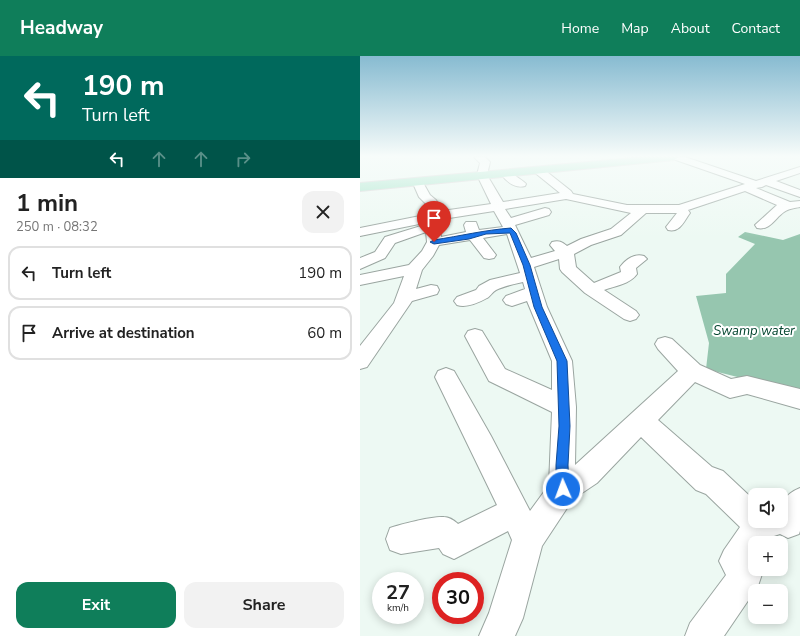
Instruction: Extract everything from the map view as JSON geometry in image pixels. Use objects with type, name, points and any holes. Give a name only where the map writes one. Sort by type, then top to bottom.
[{"type":"main road","points":[[360,187],[388,184]]},
{"type":"street","points":[[360,361],[402,304],[414,269],[428,253],[435,229],[436,210],[432,203],[425,197],[419,184]]},
{"type":"street","points":[[489,184],[530,278],[532,316],[562,361],[564,408],[563,489]]},
{"type":"street","points":[[556,184],[567,193],[568,195],[566,196]]},
{"type":"street","points":[[360,232],[435,229],[474,235],[486,232],[505,220],[566,196],[627,209],[680,209],[760,184]]},
{"type":"street","points":[[760,184],[800,194]]},
{"type":"street","points":[[760,184],[795,205]]},
{"type":"street","points":[[729,194],[742,200]]},
{"type":"street","points":[[696,204],[711,210]]},
{"type":"street","points":[[762,225],[776,211],[795,205]]},
{"type":"street","points":[[512,300],[530,278],[560,248],[586,242],[616,232],[643,209]]},
{"type":"street","points":[[673,227],[684,213],[680,209]]},
{"type":"street","points":[[467,211],[474,235],[489,255]]},
{"type":"street","points":[[360,264],[380,255],[390,240],[410,232],[435,229],[467,211],[505,220],[545,212]]},
{"type":"street","points":[[560,248],[568,269],[591,289],[630,315]]},
{"type":"street","points":[[591,289],[621,279],[629,274],[628,267],[640,259]]},
{"type":"street","points":[[360,280],[414,269]]},
{"type":"street","points":[[463,301],[482,294],[484,290],[493,285],[530,278]]},
{"type":"street","points":[[404,297],[431,290]]},
{"type":"street","points":[[475,336],[497,375],[564,408]]},
{"type":"street","points":[[665,344],[692,371],[730,389],[747,385],[800,399]]},
{"type":"street","points":[[504,630],[528,539],[563,489],[588,473],[640,420],[692,371]]},
{"type":"street","points":[[446,377],[482,445],[528,539]]},
{"type":"street","points":[[640,420],[706,480],[713,481],[748,508]]},
{"type":"street","points":[[788,523],[800,502]]},
{"type":"street","points":[[401,539],[445,532],[454,543],[514,512]]},
{"type":"street","points":[[703,636],[746,574],[735,561],[760,528]]},
{"type":"water","name":"Swamp water","points":[[745,232],[783,240],[800,234],[800,393],[706,369],[709,343],[696,296],[726,293],[726,274],[755,244],[738,237]]},
{"type":"route","points":[[434,242],[469,237],[486,232],[511,230],[513,233],[526,265],[538,307],[562,361],[564,408],[562,465],[563,489]]}]
